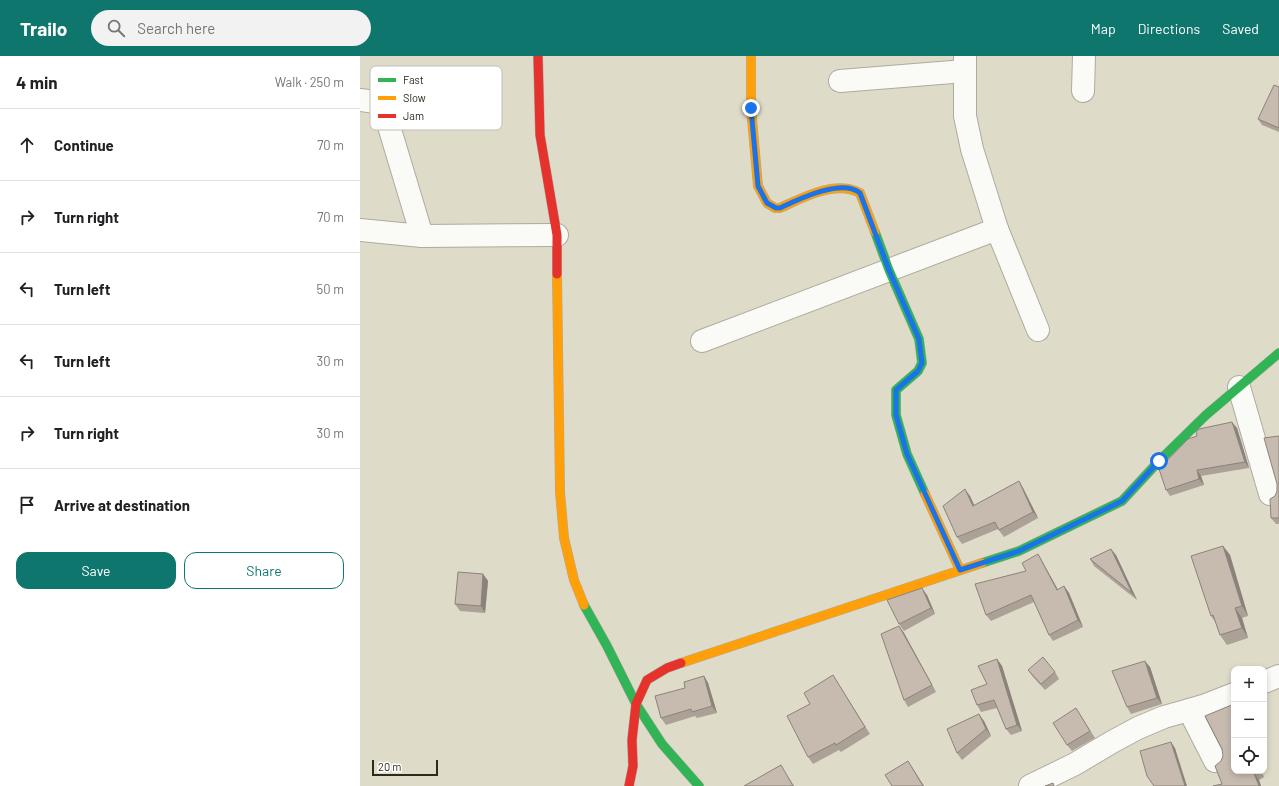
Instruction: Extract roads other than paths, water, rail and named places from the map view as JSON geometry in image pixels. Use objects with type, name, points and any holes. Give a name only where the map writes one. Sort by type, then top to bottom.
[{"type":"street","points":[[538,56],[540,135],[557,235],[560,492],[564,538],[574,580],[586,610],[607,646],[636,704],[662,744],[699,786]]},
{"type":"street","points":[[751,56],[751,108],[758,186],[767,203],[776,208],[780,208],[810,194],[847,187],[856,189],[860,193],[889,270],[919,339],[922,363],[918,371],[896,390],[896,415],[907,454],[960,570]]},
{"type":"street","points":[[1083,91],[1084,56]]},
{"type":"street","points":[[840,80],[965,63],[965,116],[972,149],[997,229],[1038,330]]},
{"type":"street","points":[[360,100],[370,101]]},
{"type":"street","points":[[390,130],[422,236]]},
{"type":"street","points":[[702,341],[997,229]]},
{"type":"street","points":[[360,230],[422,236],[557,235]]},
{"type":"street","points":[[629,786],[633,766],[632,740],[636,704],[647,680],[667,668],[1019,551],[1122,501],[1159,461],[1206,415],[1279,353]]},
{"type":"street","points":[[1239,387],[1270,494]]},
{"type":"street","points":[[1267,681],[1279,676]]},
{"type":"street","points":[[1030,786],[1075,764],[1138,728],[1164,717],[1206,705],[1231,695]]},
{"type":"street","points":[[1189,710],[1215,761]]}]
